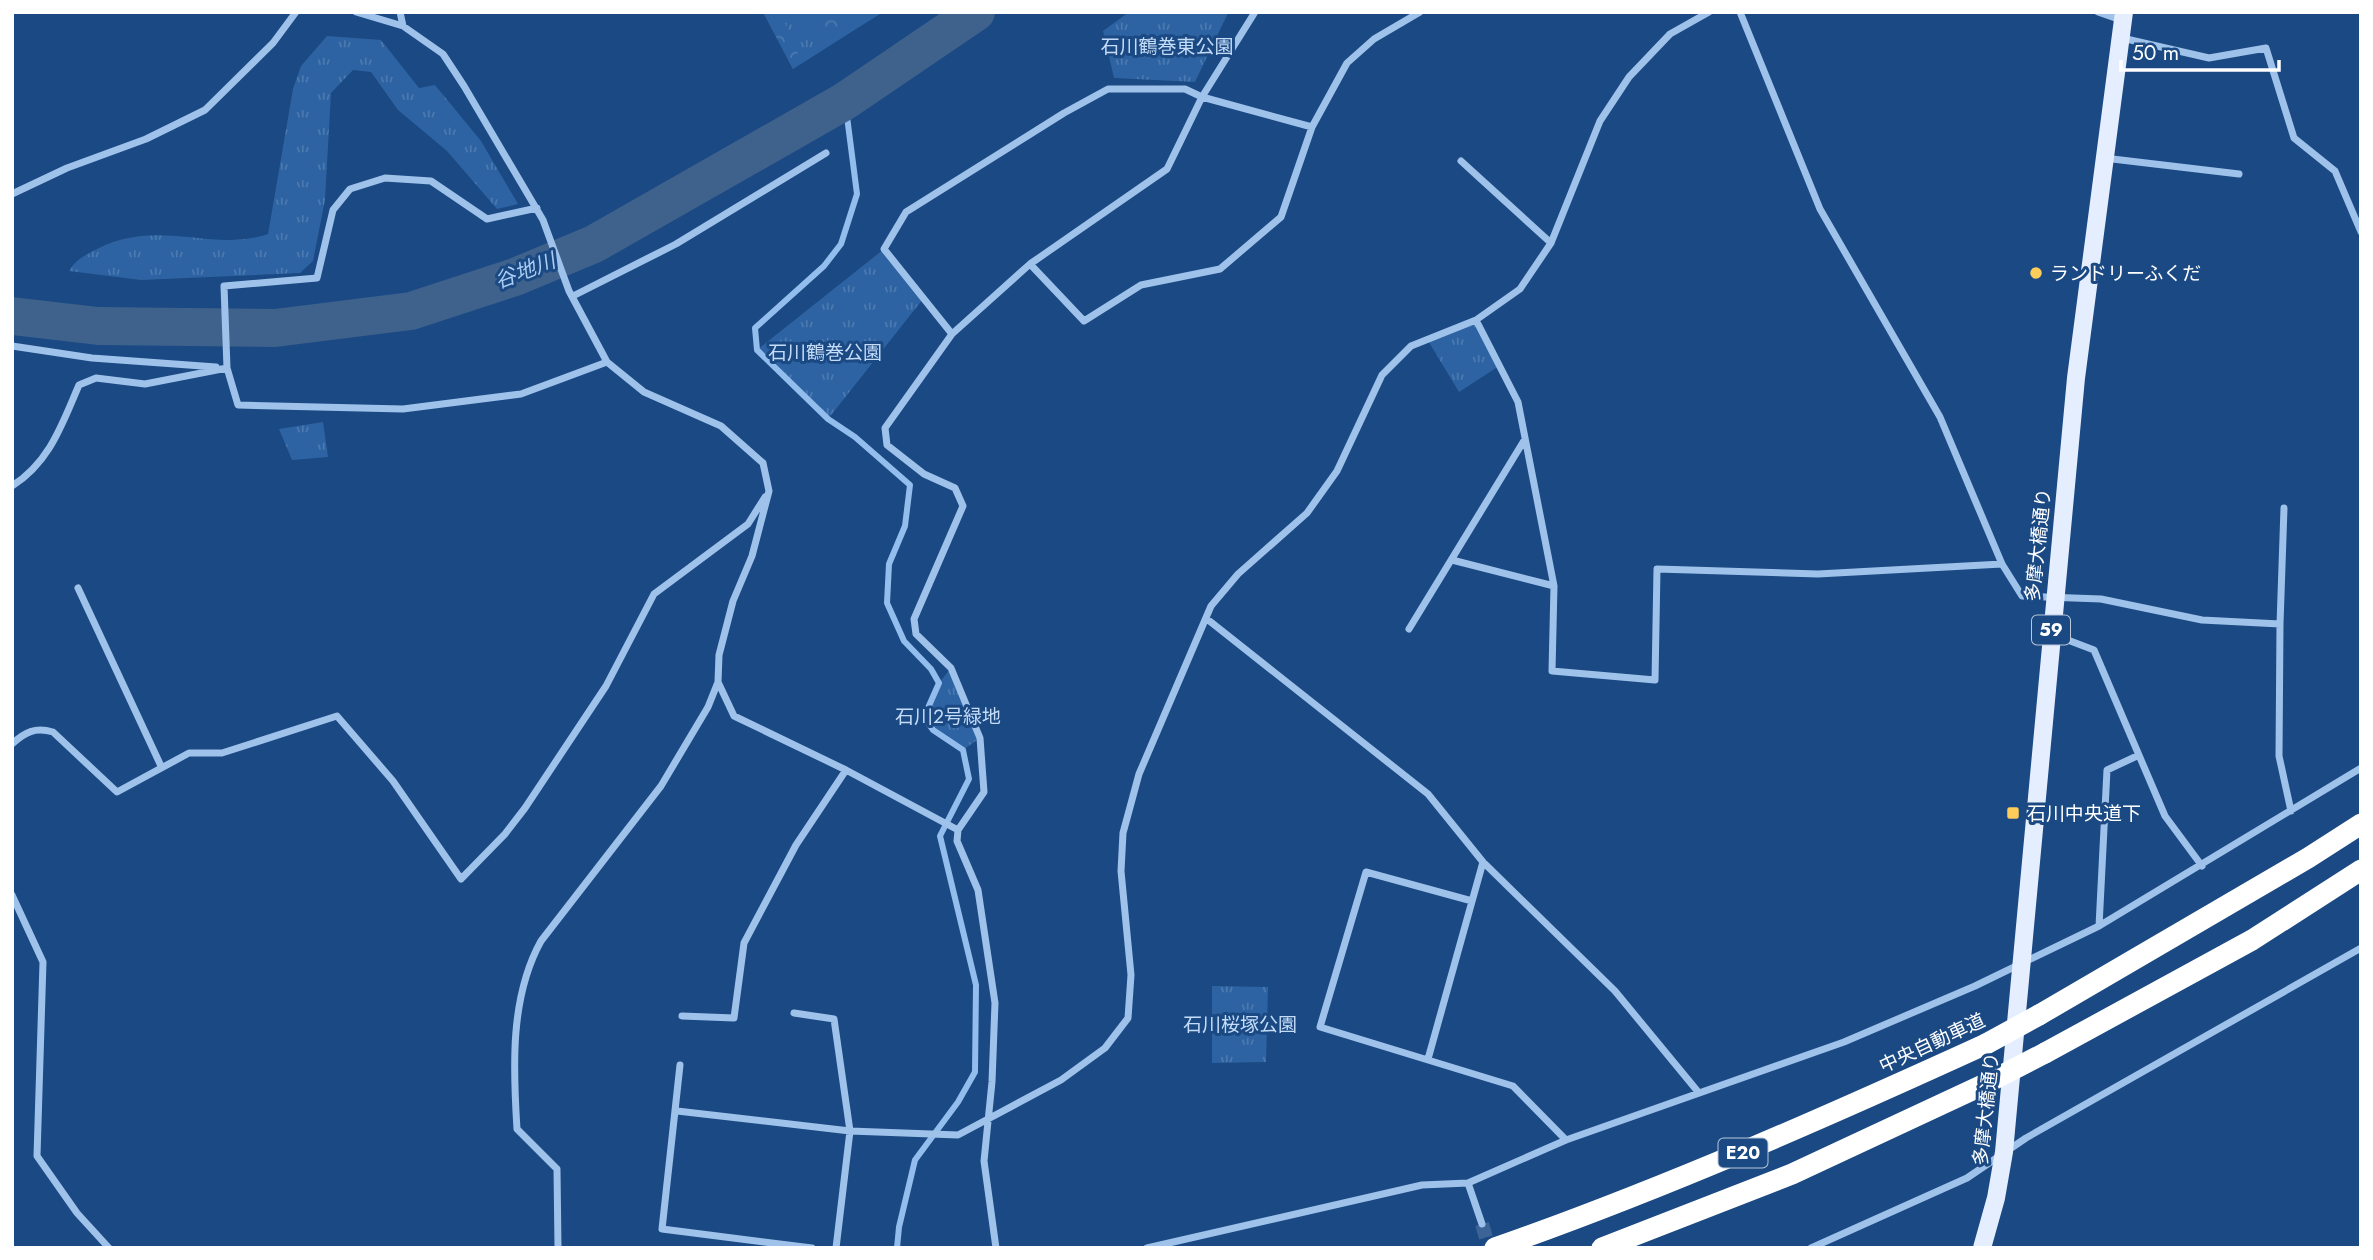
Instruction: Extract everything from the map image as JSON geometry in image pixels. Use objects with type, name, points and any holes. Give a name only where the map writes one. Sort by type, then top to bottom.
[{"type":"highway","name":"中央自動車道","points":[[1494,1248],[1593,1213],[1779,1139],[1986,1044],[2308,858],[2361,824]]},
{"type":"highway","name":"E20","points":[[1602,1248],[1792,1174],[1985,1084],[2252,940],[2361,870]]},
{"type":"main road","name":"多摩大橋通り","points":[[1982,1248],[1996,1198],[2004,1152],[2076,378],[2103,158],[2123,24]]},
{"type":"street","points":[[12,194],[67,168],[146,139],[205,110],[272,43],[296,12]]},
{"type":"street","points":[[356,12],[403,26],[443,54],[537,208],[571,293],[607,362],[644,392],[720,426],[763,463],[769,491],[752,556],[733,601],[719,655],[718,682],[708,707],[661,786],[541,942],[527,967],[513,1070],[517,1129],[557,1169],[558,1248]]},
{"type":"street","points":[[400,12],[403,26]]},
{"type":"street","points":[[996,1248],[984,1161],[995,1003],[978,890],[957,841],[955,829],[984,792],[980,738],[951,668],[916,634],[914,619],[963,506],[955,488],[924,474],[887,445],[885,428],[952,334],[1031,264],[1167,169],[1202,97],[1255,12]]},
{"type":"street","points":[[1031,264],[1084,321],[1141,285],[1220,268],[1281,217],[1312,127],[1347,63],[1374,39],[1420,12]]},
{"type":"street","points":[[677,1111],[850,1131],[958,1135],[988,1122],[1061,1080],[1105,1048],[1128,1018],[1131,975],[1121,871],[1123,833],[1139,774],[1211,606],[1238,574],[1307,513],[1337,471],[1382,374],[1410,346],[1476,320],[1520,289],[1551,243],[1600,121],[1629,77],[1670,34],[1709,12]]},
{"type":"street","points":[[1740,12],[1820,209],[1940,417],[2002,564],[2022,596],[2101,600],[2202,620],[2280,624]]},
{"type":"street","points":[[2098,12],[2209,58],[2266,48],[2294,138],[2335,171],[2361,232]]},
{"type":"street","points":[[952,334],[884,249],[906,212],[1063,113],[1108,89],[1185,89],[1202,97],[1312,127]]},
{"type":"street","points":[[571,293],[676,244],[826,153]]},
{"type":"street","points":[[2103,158],[2239,174]]},
{"type":"street","points":[[1461,161],[1551,243]]},
{"type":"street","points":[[537,208],[487,219],[431,181],[385,178],[350,189],[333,210],[317,278],[224,286],[227,368],[238,405],[403,409],[521,394],[607,362]]},
{"type":"street","points":[[1476,320],[1518,402],[1554,586],[1552,671],[1655,680],[1657,569],[1818,574],[2002,564]]},
{"type":"street","points":[[12,346],[92,358],[227,368]]},
{"type":"street","points":[[12,486],[27,477],[52,448],[79,385],[96,378],[145,384],[227,368]]},
{"type":"street","points":[[1409,629],[1526,439]]},
{"type":"street","points":[[12,744],[24,733],[40,728],[52,732],[117,792],[189,753],[222,753],[337,716],[393,781],[461,879],[505,834],[525,808],[606,686],[654,594],[748,524],[769,491]]},
{"type":"street","points":[[2284,508],[2278,756],[2291,811]]},
{"type":"street","points":[[1452,560],[1554,586]]},
{"type":"street","points":[[78,588],[161,766]]},
{"type":"street","points":[[1207,619],[1428,793],[1483,862],[1615,991],[1699,1093]]},
{"type":"street","points":[[2051,634],[2094,650],[2137,757],[2165,816],[2202,866]]},
{"type":"street","points":[[718,682],[734,716],[846,770],[955,829]]},
{"type":"street","points":[[2099,926],[2107,770],[2137,757]]},
{"type":"street","points":[[1147,1248],[1422,1185],[1468,1182],[1566,1140],[1843,1042],[2021,964],[2099,926],[2361,768]]},
{"type":"street","points":[[682,1016],[734,1018],[744,943],[796,845],[846,770]]},
{"type":"street","points":[[1429,1059],[1483,862]]},
{"type":"street","points":[[1472,901],[1366,872],[1320,1027],[1513,1086],[1566,1140]]},
{"type":"street","points":[[12,895],[43,962],[37,1156],[77,1213],[109,1248]]},
{"type":"street","points":[[1811,1248],[1967,1178],[2004,1152],[2361,948]]},
{"type":"street","points":[[794,1013],[834,1019],[850,1131],[836,1248]]},
{"type":"street","points":[[680,1065],[662,1229],[812,1248]]},
{"type":"street","points":[[1468,1182],[1482,1224]]},
{"type":"green space","points":[[763,12],[883,12],[793,69]]},
{"type":"green space","points":[[763,12],[780,12],[801,60],[793,69]]},
{"type":"green space","points":[[808,12],[872,12],[825,42]]},
{"type":"green space","name":"石川鶴巻東公園","points":[[1129,12],[1228,13],[1195,82],[1114,78],[1103,31]]},
{"type":"green space","points":[[327,36],[381,40],[419,88],[435,85],[481,141],[518,204],[497,209],[447,151],[398,110],[371,72],[353,70],[331,93],[325,200],[313,261],[300,273],[141,280],[69,271],[75,263],[99,248],[143,236],[227,240],[268,234],[293,89],[301,66]]},
{"type":"green space","name":"石川鶴巻公園","points":[[884,249],[923,299],[828,419],[757,350]]},
{"type":"green space","points":[[1476,320],[1499,366],[1459,392],[1427,339]]},
{"type":"green space","points":[[323,422],[328,457],[292,460],[279,429]]},
{"type":"green space","name":"石川２号緑地","points":[[951,668],[980,738],[963,750],[933,730],[924,717],[939,683]]},
{"type":"green space","name":"石川桜塚公園","points":[[1212,986],[1268,987],[1266,1062],[1212,1063]]},
{"type":"waterway","name":"谷地川","points":[[12,316],[98,326],[275,328],[411,311],[515,277],[594,244],[845,101],[976,12]]},
{"type":"waterway","points":[[845,101],[857,194],[841,244],[824,266],[755,328],[757,350],[828,419],[855,437],[910,485],[905,526],[889,564],[887,603],[904,641],[931,669],[939,683],[924,717],[933,730],[963,750],[969,779],[940,836],[976,985],[975,1072],[958,1102],[915,1160],[899,1227],[897,1248]]},
{"type":"tunnel","points":[[1482,1224],[1489,1248]]},
{"type":"place","name":"ランドリーふくだ","points":[[2036,273]]},
{"type":"place","name":"石川中央道下","points":[[2013,813]]}]
